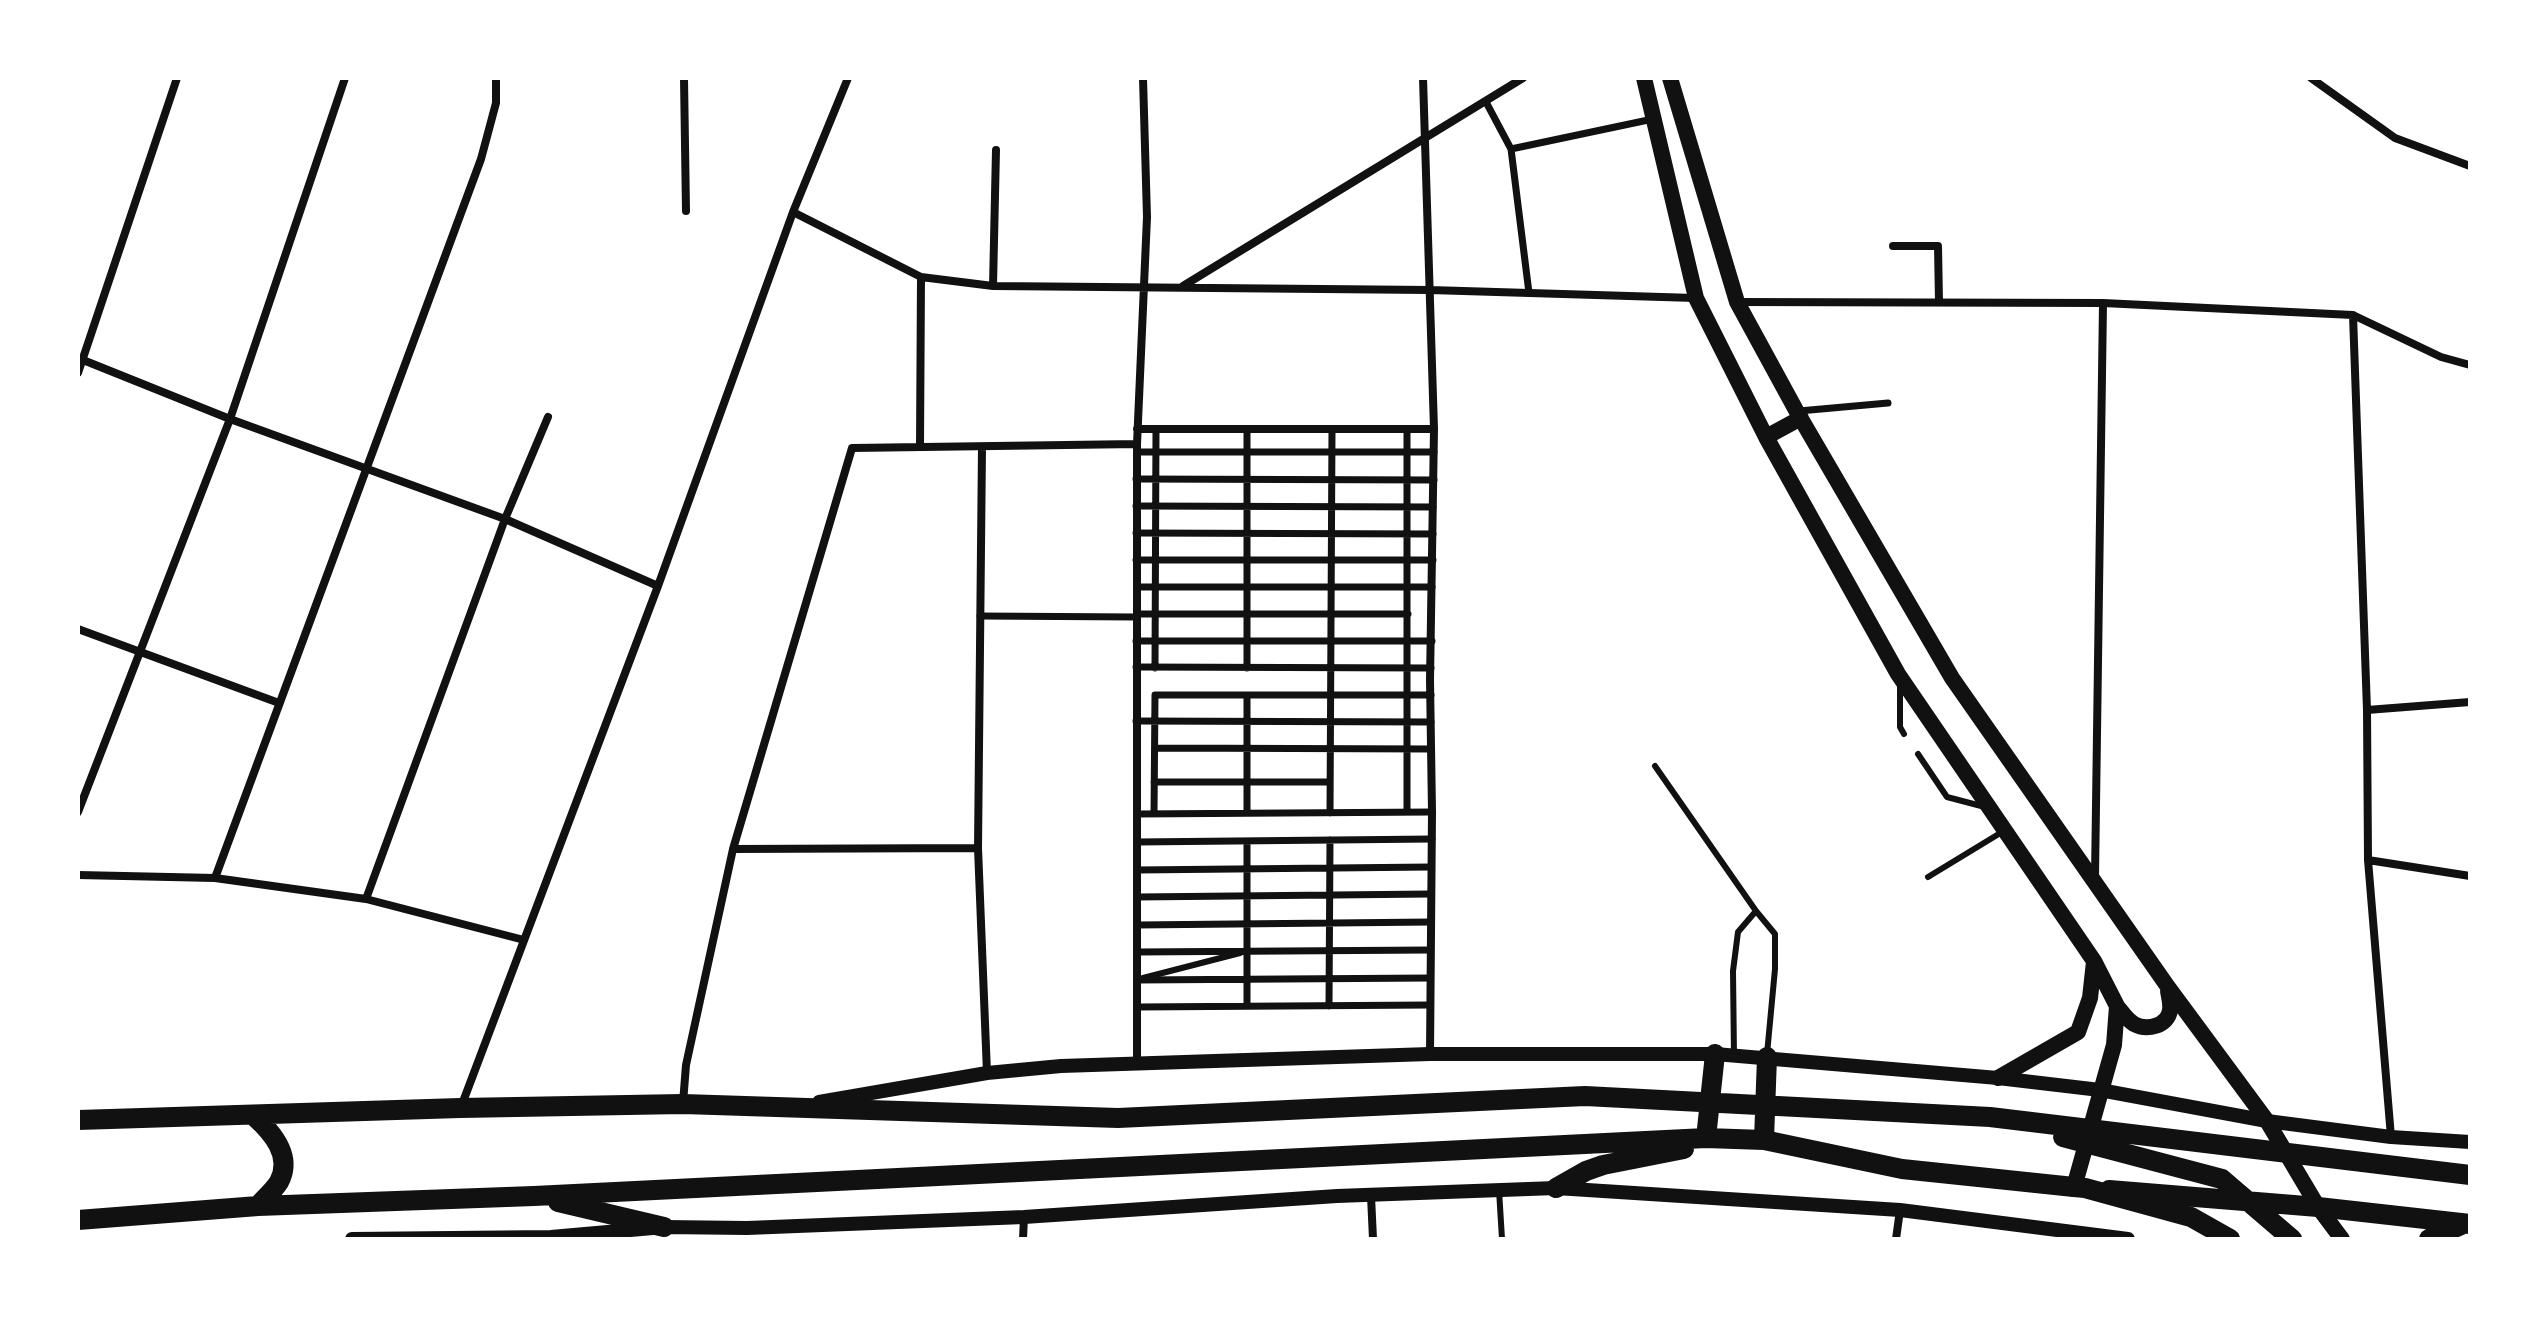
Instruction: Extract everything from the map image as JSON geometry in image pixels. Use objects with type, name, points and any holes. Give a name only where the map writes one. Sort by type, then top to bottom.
[{"type":"main road","points":[[1644,78],[1696,298],[1766,437],[1901,677],[2094,961],[2117,1006],[2140,1027],[2155,1027],[2168,1017],[2171,1009],[2168,987]]},
{"type":"main road","points":[[1670,78],[1737,302],[1799,415],[1952,678],[2168,987],[2267,1121],[2318,1207],[2342,1239]]},
{"type":"main road","points":[[1766,437],[1799,415]]},
{"type":"main road","points":[[1998,1078],[2078,1032],[2090,998],[2094,961]]},
{"type":"main road","points":[[2080,1187],[2100,1090],[2114,1045],[2117,1006]]},
{"type":"main road","points":[[1706,1138],[1725,1055]]},
{"type":"main road","points":[[1764,1140],[1767,1057]]},
{"type":"main road","points":[[78,1120],[683,1104],[1118,1118],[1585,1096],[1990,1117],[2470,1175]]},
{"type":"main road","points":[[254,1116],[274,1134],[283,1159],[280,1181],[258,1206]]},
{"type":"main road","points":[[1990,1117],[2222,1179],[2292,1239]]},
{"type":"main road","points":[[1556,1188],[1603,1165],[1680,1150],[1706,1138]]},
{"type":"main road","points":[[78,1220],[258,1206],[534,1196],[1706,1138],[1764,1140],[1902,1169],[2468,1223]]},
{"type":"main road","points":[[2080,1187],[2191,1217],[2230,1239]]},
{"type":"main road","points":[[534,1196],[664,1227]]},
{"type":"main road","points":[[78,1227],[134,1215]]},
{"type":"main road","points":[[2429,1239],[2468,1223]]},
{"type":"street","points":[[78,373],[80,359],[177,78]]},
{"type":"street","points":[[78,812],[230,419],[345,78]]},
{"type":"street","points":[[215,878],[481,159],[496,103],[496,78]]},
{"type":"street","points":[[684,78],[686,211]]},
{"type":"street","points":[[460,1108],[658,586],[793,212],[848,78]]},
{"type":"street","points":[[1137,1063],[1136,479],[1147,217],[1143,78]]},
{"type":"street","points":[[1423,78],[1434,429],[1430,1054]]},
{"type":"street","points":[[1180,288],[1523,78]]},
{"type":"street","points":[[2311,78],[2395,138],[2470,166]]},
{"type":"street","points":[[1486,102],[1511,149],[1529,293]]},
{"type":"street","points":[[1511,149],[1653,119]]},
{"type":"street","points":[[993,286],[996,150]]},
{"type":"street","points":[[793,212],[921,277],[993,286],[1430,290],[1696,298]]},
{"type":"street","points":[[1893,246],[1938,246],[1939,302]]},
{"type":"street","points":[[920,447],[921,277]]},
{"type":"street","points":[[1737,302],[2103,303],[2353,315],[2441,357],[2470,365]]},
{"type":"street","points":[[2095,881],[2103,303]]},
{"type":"street","points":[[2353,315],[2367,710],[2368,860],[2391,1137]]},
{"type":"street","points":[[80,359],[230,419],[505,519],[658,586]]},
{"type":"street","points":[[1799,415],[1888,403]]},
{"type":"street","points":[[366,899],[505,519],[548,417]]},
{"type":"street","points":[[1137,429],[1434,429]]},
{"type":"street","points":[[1155,668],[1156,429]]},
{"type":"street","points":[[1247,429],[1247,668]]},
{"type":"street","points":[[1330,813],[1332,429]]},
{"type":"street","points":[[1407,429],[1407,812]]},
{"type":"street","points":[[982,447],[978,848],[987,1073]]},
{"type":"street","points":[[683,1104],[686,1065],[733,849],[852,448],[1434,452]]},
{"type":"street","points":[[1136,479],[1434,480]]},
{"type":"street","points":[[1136,506],[1433,507]]},
{"type":"street","points":[[1136,533],[1433,534]]},
{"type":"street","points":[[1136,560],[1433,560]]},
{"type":"street","points":[[1137,587],[1432,587]]},
{"type":"street","points":[[980,616],[1408,614]]},
{"type":"street","points":[[78,629],[279,703]]},
{"type":"street","points":[[1136,641],[1432,641]]},
{"type":"street","points":[[1136,667],[1431,668]]},
{"type":"street","points":[[1154,814],[1155,695],[1431,695]]},
{"type":"street","points":[[1247,695],[1247,813]]},
{"type":"street","points":[[2367,710],[2470,702]]},
{"type":"street","points":[[1136,721],[1431,722]]},
{"type":"street","points":[[1155,748],[1430,749]]},
{"type":"street","points":[[1154,782],[1330,782]]},
{"type":"street","points":[[1137,814],[1432,812]]},
{"type":"street","points":[[1137,842],[1432,839]]},
{"type":"street","points":[[1329,1006],[1330,840]]},
{"type":"street","points":[[1247,841],[1247,1006]]},
{"type":"street","points":[[733,849],[978,848]]},
{"type":"street","points":[[2368,860],[2470,876]]},
{"type":"street","points":[[1137,870],[1431,867]]},
{"type":"street","points":[[78,875],[215,878],[366,899],[524,940]]},
{"type":"street","points":[[1137,897],[1431,894]]},
{"type":"street","points":[[1137,925],[1431,922]]},
{"type":"street","points":[[1137,952],[1430,950]]},
{"type":"street","points":[[1137,980],[1430,978]]},
{"type":"street","points":[[1137,1007],[1430,1005]]},
{"type":"street","points":[[780,1109],[1029,1068],[1430,1054],[1725,1055],[1998,1078],[2100,1090],[2267,1121],[2391,1137],[2470,1142]]},
{"type":"street","points":[[352,1239],[550,1238],[664,1227],[745,1233],[1556,1188],[1900,1210],[2128,1239]]},
{"type":"street","points":[[1371,1196],[1373,1239]]},
{"type":"street","points":[[1896,1239],[1900,1210]]},
{"type":"street","points":[[1023,1239],[1024,1217]]},
{"type":"lane","points":[[1901,677],[1900,727],[1904,734]]},
{"type":"lane","points":[[1918,754],[1947,797],[1991,809]]},
{"type":"lane","points":[[1655,766],[1775,934],[1767,1057]]},
{"type":"lane","points":[[1928,877],[2005,830]]},
{"type":"lane","points":[[1725,1055],[1738,932],[1756,911]]},
{"type":"lane","points":[[1137,980],[1248,951]]},
{"type":"lane","points":[[1137,980],[1430,978]]},
{"type":"lane","points":[[1499,1190],[1502,1239]]}]
